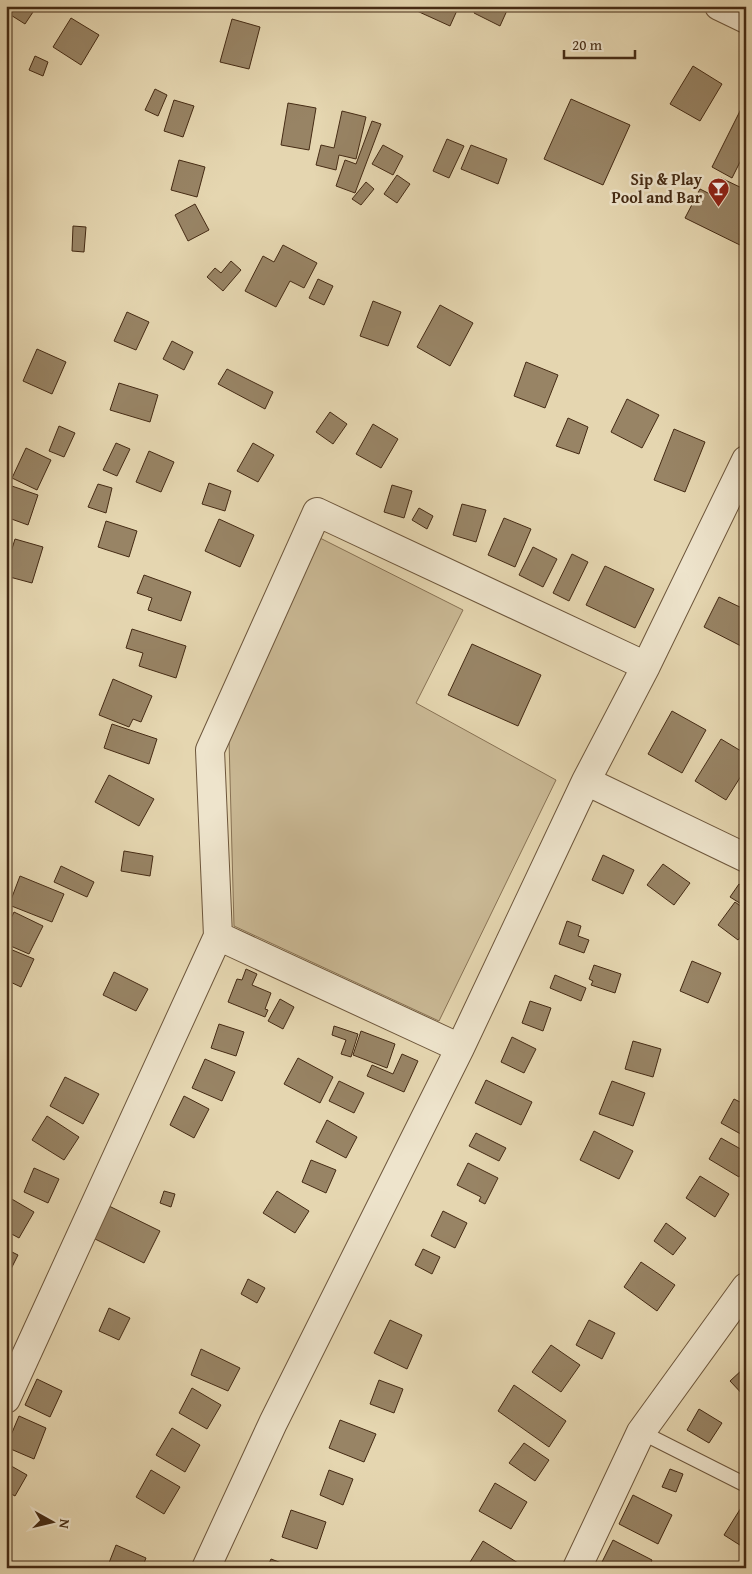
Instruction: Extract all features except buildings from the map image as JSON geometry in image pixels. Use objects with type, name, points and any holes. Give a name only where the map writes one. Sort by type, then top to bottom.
[{"type":"street","points":[[719,6],[746,19]]},
{"type":"street","points":[[206,1568],[273,1423],[460,1048],[586,781],[646,666],[746,460]]},
{"type":"street","points":[[6,1399],[218,936],[210,750],[317,512],[646,666]]},
{"type":"street","points":[[586,781],[746,858]]},
{"type":"street","points":[[218,936],[460,1048]]},
{"type":"street","points":[[577,1568],[641,1432],[746,1287]]},
{"type":"lane","points":[[641,1432],[746,1485]]},
{"type":"shaded area","points":[[318,537],[463,610],[416,703],[556,780],[439,1021],[234,926],[229,740]]},
{"type":"place","name":"Sip & Play Pool and Bar","points":[[718,207]]}]
